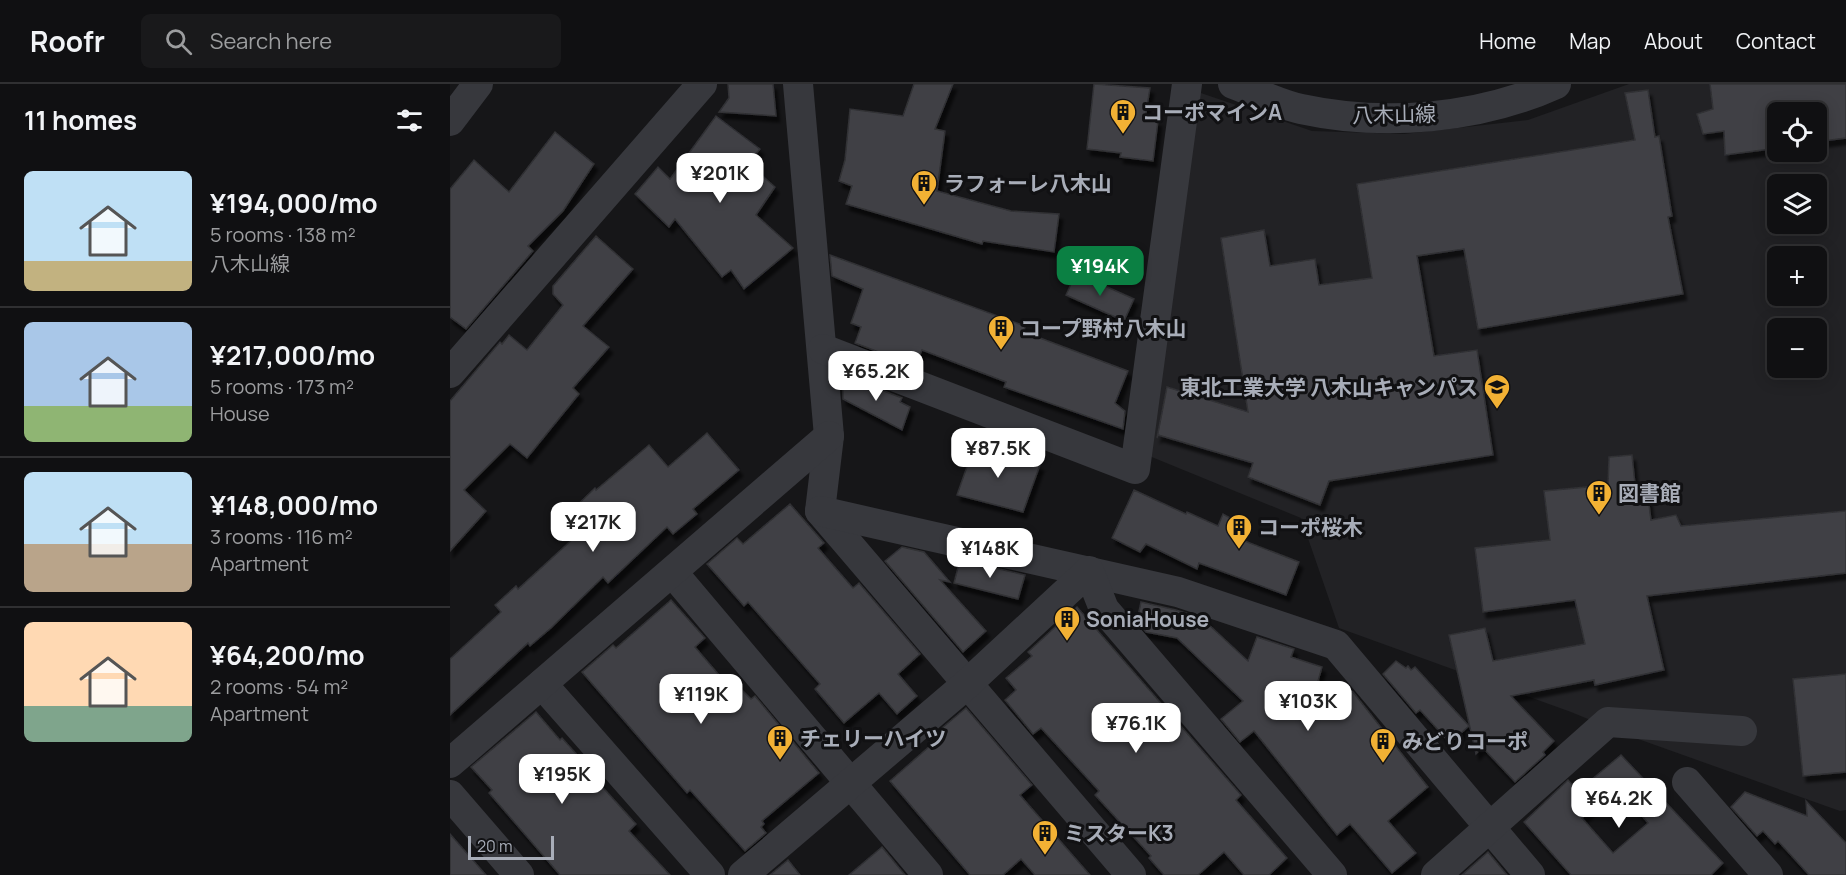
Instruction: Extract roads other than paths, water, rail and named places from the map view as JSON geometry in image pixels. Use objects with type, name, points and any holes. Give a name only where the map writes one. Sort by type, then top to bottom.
[{"type":"street","points":[[450,121],[478,84]]},
{"type":"street","points":[[450,373],[702,84]]},
{"type":"street","points":[[798,84],[829,436],[820,511],[1131,875]]},
{"type":"street","points":[[823,348],[1135,469],[1186,84]]},
{"type":"street","name":"八木山線","points":[[1233,84],[1300,109],[1350,116],[1401,118],[1462,112],[1514,100],[1556,84]]},
{"type":"street","points":[[450,763],[673,573],[829,436]]},
{"type":"street","points":[[820,511],[1178,592],[1336,645],[1530,875]]},
{"type":"street","points":[[743,875],[852,785],[967,684],[1089,571]]},
{"type":"street","points":[[1089,571],[1104,609],[1332,875]]},
{"type":"street","points":[[673,573],[928,875]]},
{"type":"street","points":[[542,684],[710,875]]},
{"type":"street","points":[[1436,875],[1608,722],[1742,731]]},
{"type":"street","points":[[1688,782],[1768,875]]},
{"type":"street","points":[[450,795],[519,875]]},
{"type":"place","name":"コーポマインA","points":[[1123,135]]},
{"type":"place","name":"ラフォーレ八木山","points":[[924,206]]},
{"type":"place","name":"コープ野村八木山","points":[[1001,351]]},
{"type":"place","name":"東北工業大学 八木山キャンパス","points":[[1497,410]]},
{"type":"place","name":"図書館","points":[[1599,516]]},
{"type":"place","name":"コーポ桜木","points":[[1239,550]]},
{"type":"place","name":"SoniaHouse","points":[[1067,642]]},
{"type":"place","name":"チェリーハイツ","points":[[780,761]]},
{"type":"place","name":"みどりコーポ","points":[[1383,764]]},
{"type":"place","name":"ミスターK3","points":[[1045,856]]}]
